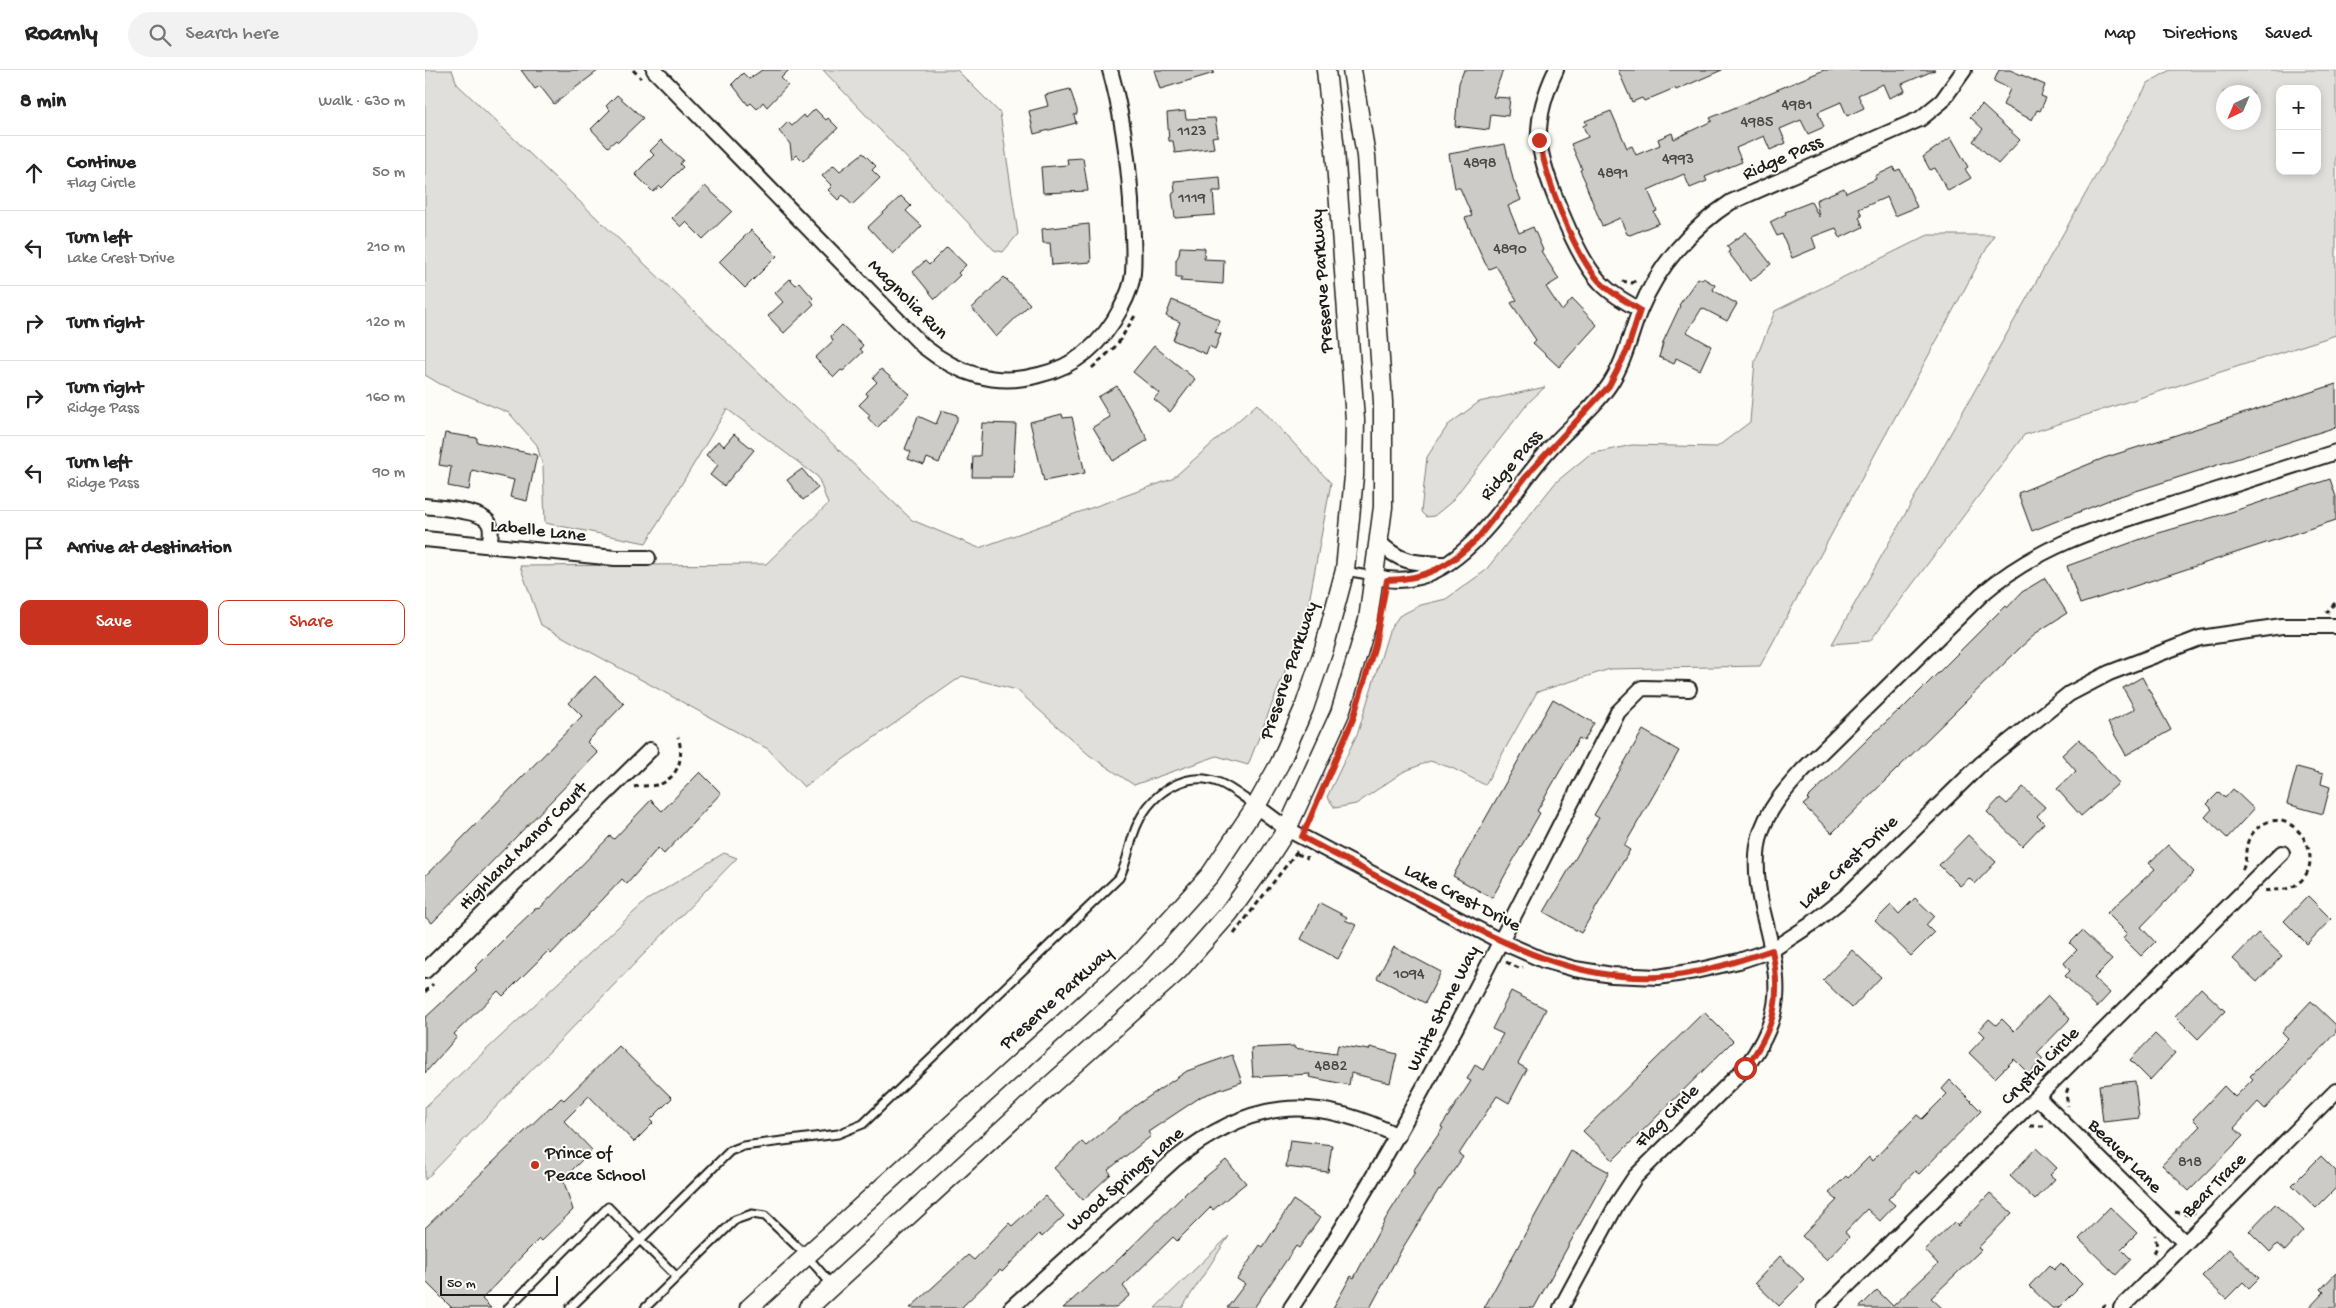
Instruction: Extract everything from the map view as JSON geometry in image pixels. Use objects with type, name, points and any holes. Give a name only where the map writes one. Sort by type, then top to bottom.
[{"type":"street","name":"Magnolia Run","points":[[655,70],[923,346],[942,360],[969,373],[985,378],[1006,380],[1051,372],[1079,359],[1105,334],[1115,319],[1130,288],[1134,252],[1130,185],[1125,135],[1110,70]]},
{"type":"street","name":"Preserve Parkway","points":[[749,1308],[1136,957],[1210,875],[1256,806],[1280,763],[1304,708],[1324,649],[1345,570],[1354,476],[1355,420],[1335,150],[1326,70]]},
{"type":"street","points":[[807,1308],[1044,1091],[1178,972],[1229,913],[1287,829],[1340,713],[1368,620],[1383,508],[1383,402],[1366,156],[1352,70]]},
{"type":"street","points":[[1556,70],[1548,86],[1540,125],[1539,140],[1547,176],[1581,256],[1592,272],[1611,292],[1640,310]]},
{"type":"street","name":"Ridge Pass","points":[[1374,576],[1387,580],[1405,580],[1419,577],[1449,564],[1477,539],[1532,469],[1609,386],[1627,351],[1640,310],[1660,271],[1688,237],[1721,209],[1742,197],[1920,119],[1942,101],[1964,70]]},
{"type":"street","name":"Flag Circle","points":[[1561,1308],[1617,1204],[1635,1177],[1745,1068],[1761,1048],[1774,1014],[1778,993],[1777,972],[1758,888],[1757,859],[1759,838],[1765,820],[1779,796],[1803,770],[2004,574],[2067,539],[2336,452]]},
{"type":"street","points":[[425,506],[473,514],[488,520],[491,526],[489,546]]},
{"type":"street","name":"Labelle Lane","points":[[425,539],[615,558],[648,558]]},
{"type":"street","points":[[1379,541],[1391,555],[1412,563],[1449,564]]},
{"type":"street","name":"Lake Crest Drive","points":[[1256,806],[1287,829],[1500,941],[1543,960],[1575,969],[1612,975],[1658,977],[1695,971],[1739,961],[1772,950],[1810,926],[1845,897],[1981,764],[2069,694],[2109,673],[2201,638],[2282,626],[2336,626]]},
{"type":"street","name":"White Stone Way","points":[[1291,1308],[1333,1247],[1398,1136],[1618,712],[1642,688],[1689,690]]},
{"type":"street","name":"Highland Manor Court","points":[[425,971],[650,750]]},
{"type":"street","name":"Crystal Circle","points":[[1825,1308],[2282,853]]},
{"type":"street","name":"Bear Trace","points":[[2121,1308],[2336,1091]]},
{"type":"street","name":"Beaver Lane","points":[[2037,1097],[2185,1243]]},
{"type":"street","name":"Wood Springs Lane","points":[[1011,1308],[1173,1160],[1199,1140],[1220,1128],[1268,1111],[1294,1108],[1324,1110],[1349,1115],[1374,1124],[1398,1136]]},
{"type":"lane","points":[[1345,570],[1374,576]]},
{"type":"lane","points":[[570,1308],[730,1152],[743,1146],[838,1134],[863,1124],[1119,878],[1127,864],[1137,824],[1147,807],[1159,795],[1180,782],[1198,778],[1220,783],[1256,806]]},
{"type":"lane","points":[[508,1308],[608,1207],[676,1276]]},
{"type":"lane","points":[[645,1308],[735,1220],[752,1214],[765,1216],[806,1256],[832,1286]]},
{"type":"path","points":[[633,70],[647,84]]},
{"type":"path","points":[[1619,278],[1628,283],[1636,282]]},
{"type":"path","points":[[1085,373],[1099,364],[1117,345],[1131,325],[1139,308]]},
{"type":"path","points":[[2336,602],[2327,612],[2336,612]]},
{"type":"path","points":[[629,789],[635,786],[661,784],[677,770],[682,748],[678,737]]},
{"type":"path","points":[[2241,872],[2244,867],[2245,847],[2252,834],[2262,825],[2271,821],[2283,822],[2294,825],[2303,832],[2310,843],[2314,858],[2310,870],[2296,886],[2263,892],[2257,896]]},
{"type":"path","points":[[1227,941],[1241,927],[1297,854],[1302,837]]},
{"type":"path","points":[[1297,854],[1316,860]]},
{"type":"path","points":[[1493,955],[1519,968],[1527,966]]},
{"type":"path","points":[[425,992],[439,978]]},
{"type":"path","points":[[2068,1086],[2066,1094],[2067,1105],[2071,1112]]},
{"type":"path","points":[[2027,1127],[2040,1124],[2051,1128]]},
{"type":"path","points":[[2170,1209],[2181,1215],[2189,1215],[2198,1211]]},
{"type":"path","points":[[2153,1230],[2157,1247]]},
{"type":"shaded area","points":[[425,70],[452,70],[457,84],[912,520],[979,548],[1172,479],[1257,404],[1331,483],[1306,618],[1248,765],[1217,756],[1134,785],[1089,755],[1017,690],[962,676],[804,787],[768,749],[541,625],[520,566],[766,564],[828,504],[818,477],[727,409],[646,543],[545,523],[543,467],[537,445],[509,413],[440,384],[425,375]]},
{"type":"shaded area","points":[[823,70],[957,70],[1000,113],[1018,234],[1003,252],[994,250]]},
{"type":"shaded area","points":[[2170,70],[2336,70],[2336,335],[2024,435],[1870,641],[1832,644],[2148,83]]},
{"type":"shaded area","points":[[1928,235],[1994,235],[1760,666],[1610,669],[1537,692],[1485,785],[1452,768],[1430,761],[1403,772],[1356,804],[1335,808],[1327,797],[1358,732],[1389,631],[1399,616],[1421,605],[1446,599],[1485,571],[1556,482],[1590,454],[1632,445],[1717,447],[1750,422],[1755,361],[1775,311]]},
{"type":"shaded area","points":[[1545,387],[1529,402],[1450,503],[1434,516],[1426,517],[1421,512],[1427,457],[1448,425],[1479,402]]},
{"type":"shaded area","points":[[724,853],[737,858],[425,1180],[425,1107],[647,900]]},
{"type":"shaded area","points":[[1229,1236],[1182,1308],[1155,1308]]},
{"type":"building","points":[[521,70],[599,70],[554,104],[540,86],[535,89]]},
{"type":"building","points":[[762,70],[789,70],[781,78],[788,85],[767,107],[763,102],[757,109],[751,103],[748,105],[732,84],[743,73],[749,79]]},
{"type":"building","points":[[1154,70],[1213,70],[1214,73],[1160,89]]},
{"type":"building","points":[[1464,70],[1503,70],[1493,97],[1510,98],[1508,116],[1491,114],[1489,130],[1455,126],[1459,83]]},
{"type":"building","points":[[1618,70],[1722,70],[1676,90],[1675,88],[1644,101],[1642,98],[1632,102]]},
{"type":"building","points":[[1824,70],[1935,70],[1902,84],[1905,91],[1889,98],[1883,84],[1858,95],[1864,108],[1847,116],[1841,102],[1818,112],[1824,127],[1808,134],[1801,120],[1780,129],[1786,143],[1770,150],[1764,136],[1736,148],[1742,162],[1705,177],[1707,181],[1690,188],[1684,174],[1648,190],[1657,211],[1654,212],[1659,223],[1630,235],[1627,234],[1620,218],[1602,226],[1571,144],[1588,137],[1583,126],[1587,124],[1585,121],[1611,111],[1627,148],[1632,146],[1636,155],[1660,145],[1658,139],[1672,133],[1674,139],[1712,121],[1710,118]]},
{"type":"building","points":[[1999,70],[2010,70],[2045,85],[2041,96],[2046,98],[2040,111],[2037,110],[2032,120],[2003,105],[2010,89],[1994,81]]},
{"type":"building","points":[[1070,89],[1077,110],[1077,114],[1074,115],[1076,123],[1034,134],[1029,111],[1048,106],[1045,95]]},
{"type":"building","points":[[617,95],[643,118],[618,142],[616,140],[608,147],[591,129],[610,110],[606,106]]},
{"type":"building","points":[[1982,105],[2020,140],[1998,164],[1973,141],[1983,129],[1970,117]]},
{"type":"building","points":[[815,109],[838,128],[803,161],[797,155],[792,160],[790,144],[779,131],[788,122],[792,126],[804,115],[806,118]]},
{"type":"building","points":[[1185,111],[1186,119],[1215,118],[1218,136],[1212,137],[1214,148],[1175,153],[1173,141],[1169,141],[1167,113]]},
{"type":"building","points":[[1951,137],[1968,167],[1965,169],[1971,178],[1948,191],[1935,168],[1930,170],[1923,157]]},
{"type":"building","points":[[661,140],[683,160],[680,164],[683,167],[662,188],[660,186],[653,192],[635,174],[654,155],[650,151]]},
{"type":"building","points":[[1505,144],[1513,179],[1521,200],[1508,206],[1519,233],[1533,227],[1543,250],[1541,251],[1559,279],[1546,287],[1562,311],[1572,299],[1597,325],[1559,367],[1533,343],[1536,340],[1511,303],[1517,300],[1496,266],[1489,269],[1485,263],[1465,218],[1472,216],[1460,188],[1455,188],[1449,154]]},
{"type":"building","points":[[863,153],[876,166],[872,170],[880,178],[852,205],[843,195],[838,200],[828,190],[832,186],[822,176],[834,165],[840,171]]},
{"type":"building","points":[[1083,158],[1088,191],[1043,193],[1041,167],[1068,165],[1067,159]]},
{"type":"building","points":[[1894,167],[1895,171],[1900,169],[1917,207],[1895,216],[1887,197],[1859,209],[1862,216],[1859,217],[1863,227],[1840,238],[1836,228],[1812,237],[1816,248],[1792,258],[1782,234],[1777,236],[1770,222],[1786,214],[1785,212],[1811,202],[1819,217],[1816,200],[1844,188],[1846,193],[1876,179],[1875,176]]},
{"type":"building","points":[[1220,177],[1221,191],[1213,191],[1215,215],[1175,218],[1172,194],[1175,192],[1174,181]]},
{"type":"building","points":[[705,186],[732,211],[703,239],[686,222],[681,227],[672,218]]},
{"type":"building","points":[[901,196],[911,206],[906,211],[922,226],[893,254],[868,227]]},
{"type":"building","points":[[1089,224],[1091,262],[1052,265],[1050,243],[1043,243],[1042,229]]},
{"type":"building","points":[[751,230],[777,256],[745,288],[719,262]]},
{"type":"building","points":[[1746,232],[1771,264],[1750,281],[1728,252],[1730,251],[1727,246]]},
{"type":"building","points":[[947,247],[966,265],[958,273],[960,275],[935,299],[913,272],[925,261],[929,265]]},
{"type":"building","points":[[1180,247],[1205,248],[1204,259],[1224,260],[1223,284],[1180,281],[1182,277],[1176,277],[1176,260]]},
{"type":"building","points":[[1004,277],[1030,304],[996,337],[972,308]]},
{"type":"building","points":[[1698,278],[1702,280],[1703,278],[1715,285],[1713,290],[1737,304],[1727,321],[1702,308],[1687,332],[1711,346],[1700,370],[1676,358],[1674,364],[1659,357],[1679,305]]},
{"type":"building","points":[[790,279],[796,285],[799,282],[813,298],[811,300],[814,304],[784,333],[768,316],[783,302],[775,293]]},
{"type":"building","points":[[1172,300],[1220,320],[1215,332],[1221,334],[1215,349],[1209,346],[1206,354],[1173,340],[1180,322],[1166,316]]},
{"type":"building","points":[[842,325],[863,345],[860,349],[863,352],[834,377],[815,358],[833,341],[831,336]]},
{"type":"building","points":[[1154,346],[1195,379],[1170,412],[1154,399],[1159,393],[1133,372]]},
{"type":"building","points":[[881,369],[910,394],[877,428],[868,418],[870,415],[859,405],[868,396],[866,393],[877,382],[873,378]]},
{"type":"building","points":[[2336,384],[2336,427],[2114,498],[2032,531],[2018,493],[2104,458]]},
{"type":"building","points":[[1117,386],[1148,440],[1113,461],[1093,427],[1110,417],[1098,397]]},
{"type":"building","points":[[942,410],[957,415],[957,420],[939,463],[927,458],[924,465],[908,459],[911,452],[905,449],[918,416],[936,424]]},
{"type":"building","points":[[1062,414],[1063,418],[1072,417],[1085,473],[1044,481],[1030,422]]},
{"type":"building","points":[[982,423],[1016,424],[1013,477],[972,477],[973,456],[980,456]]},
{"type":"building","points":[[445,433],[477,438],[477,442],[537,455],[527,501],[510,497],[514,480],[472,470],[469,490],[448,486],[451,467],[439,465]]},
{"type":"building","points":[[734,434],[754,450],[724,486],[710,475],[718,465],[706,455],[718,441],[724,446]]},
{"type":"building","points":[[802,469],[818,488],[803,500],[787,480]]},
{"type":"building","points":[[2330,479],[2336,497],[2336,520],[2080,604],[2067,566],[2152,535],[2231,512]]},
{"type":"building","points":[[2045,578],[2067,613],[2039,631],[2021,647],[1832,833],[1803,805],[1809,800],[1807,799],[1873,734],[1899,712],[2005,606],[2007,608],[2022,592]]},
{"type":"building","points":[[595,676],[624,704],[587,742],[598,753],[432,923],[425,917],[425,876],[582,716],[569,703]]},
{"type":"building","points":[[2142,677],[2171,730],[2126,755],[2108,723],[2135,709],[2123,688]]},
{"type":"building","points":[[1553,699],[1594,723],[1584,741],[1579,738],[1537,811],[1540,813],[1492,898],[1453,876]]},
{"type":"building","points":[[1643,730],[1679,751],[1624,846],[1630,850],[1581,933],[1544,912],[1599,818],[1594,815]]},
{"type":"building","points":[[2079,739],[2119,783],[2081,816],[2057,789],[2076,771],[2062,755]]},
{"type":"building","points":[[2297,767],[2323,774],[2321,784],[2330,787],[2323,814],[2287,804]]},
{"type":"building","points":[[700,772],[721,793],[664,854],[658,848],[627,884],[622,879],[551,954],[548,951],[503,996],[498,991],[454,1034],[457,1037],[425,1073],[425,1018],[477,970],[475,968],[535,909],[540,908],[610,836],[614,839],[651,800],[662,811]]},
{"type":"building","points":[[2023,787],[2045,807],[2037,816],[2044,823],[2022,846],[1987,812],[2000,798],[2007,804]]},
{"type":"building","points":[[2233,789],[2254,809],[2227,838],[2205,817],[2212,809],[2207,804],[2219,792],[2225,798]]},
{"type":"building","points":[[1968,835],[1996,862],[1975,884],[1969,878],[1960,886],[1939,865]]},
{"type":"building","points":[[2168,845],[2194,872],[2141,927],[2155,942],[2141,956],[2123,938],[2127,933],[2107,913],[2155,869],[2149,863]]},
{"type":"building","points":[[2308,896],[2331,919],[2307,944],[2284,921]]},
{"type":"building","points":[[1915,898],[1934,916],[1926,925],[1934,933],[1911,956],[1875,921],[1891,905],[1899,914]]},
{"type":"building","points":[[1320,903],[1347,917],[1345,920],[1356,925],[1338,959],[1301,939]]},
{"type":"building","points":[[2082,931],[2112,960],[2094,978],[2110,993],[2097,1007],[2065,976],[2070,971],[2064,963],[2077,950],[2070,943]]},
{"type":"building","points":[[2258,933],[2282,956],[2257,982],[2233,959]]},
{"type":"building","points":[[1394,947],[1441,972],[1425,1003],[1377,978]]},
{"type":"building","points":[[1852,950],[1881,977],[1852,1008],[1823,980]]},
{"type":"building","points":[[2201,988],[2225,1011],[2198,1039],[2175,1016]]},
{"type":"building","points":[[1511,991],[1546,1009],[1518,1064],[1527,1069],[1509,1103],[1497,1096],[1459,1154],[1463,1157],[1439,1189],[1402,1249],[1370,1308],[1333,1308],[1351,1276],[1354,1278],[1386,1218],[1415,1172],[1413,1171],[1443,1128],[1441,1127],[1471,1081],[1467,1079],[1475,1065],[1483,1070],[1503,1034],[1492,1029]]},
{"type":"building","points":[[2048,996],[2070,1019],[2037,1053],[2043,1059],[2029,1074],[2014,1059],[1995,1078],[1969,1053],[1985,1036],[1979,1030],[1989,1019],[1996,1025],[2002,1019],[2014,1031]]},
{"type":"building","points":[[2311,1001],[2336,1025],[2336,1032],[2265,1109],[2258,1102],[2234,1128],[2243,1136],[2189,1191],[2162,1165],[2200,1126],[2193,1119],[2224,1086],[2235,1097],[2253,1079],[2250,1076],[2288,1038],[2282,1032]]},
{"type":"building","points":[[1704,1012],[1733,1041],[1613,1160],[1583,1131]]},
{"type":"building","points":[[2155,1034],[2175,1053],[2150,1080],[2130,1060]]},
{"type":"building","points":[[1338,1045],[1369,1050],[1370,1047],[1397,1054],[1390,1083],[1351,1073],[1349,1085],[1309,1077],[1310,1074],[1253,1077],[1251,1048],[1294,1046],[1294,1048],[1336,1054]]},
{"type":"building","name":"Prince of Peace School","points":[[619,1046],[672,1098],[650,1120],[653,1123],[634,1142],[589,1096],[564,1121],[592,1150],[563,1179],[573,1210],[541,1241],[539,1239],[482,1299],[491,1308],[452,1308],[425,1281],[425,1228],[550,1107],[561,1098],[564,1100]]},
{"type":"building","points":[[1232,1055],[1242,1082],[1202,1096],[1148,1132],[1151,1136],[1108,1170],[1111,1174],[1083,1200],[1054,1168],[1082,1142],[1086,1146],[1135,1106],[1187,1071]]},
{"type":"building","points":[[1950,1080],[1981,1111],[1919,1174],[1915,1171],[1888,1199],[1895,1205],[1880,1221],[1867,1209],[1845,1232],[1849,1237],[1827,1260],[1802,1236],[1837,1200],[1829,1193],[1846,1176],[1848,1178],[1869,1157],[1872,1161],[1917,1115],[1922,1119],[1947,1094],[1942,1089]]},
{"type":"building","points":[[2135,1081],[2139,1118],[2103,1122],[2099,1085]]},
{"type":"building","points":[[1290,1140],[1332,1145],[1328,1172],[1286,1167]]},
{"type":"building","points":[[2036,1148],[2057,1168],[2050,1175],[2055,1179],[2035,1200],[2010,1176]]},
{"type":"building","points":[[1571,1151],[1609,1172],[1534,1308],[1484,1308]]},
{"type":"building","points":[[2321,1156],[2336,1171],[2336,1188],[2316,1208],[2292,1185]]},
{"type":"building","points":[[1226,1160],[1246,1183],[1213,1210],[1211,1207],[1177,1241],[1173,1237],[1123,1286],[1130,1295],[1115,1308],[1063,1308],[1119,1259],[1187,1192]]},
{"type":"building","points":[[1990,1193],[2012,1213],[1978,1248],[1981,1250],[1931,1298],[1942,1308],[1859,1308],[1877,1290],[1893,1306],[1938,1264],[1925,1250],[1954,1222],[1958,1226]]},
{"type":"building","points":[[1045,1196],[1064,1216],[1042,1237],[1039,1234],[1002,1272],[1000,1270],[961,1308],[910,1308],[968,1255],[974,1260],[1009,1223],[1012,1226]]},
{"type":"building","points":[[1293,1200],[1320,1218],[1299,1248],[1296,1246],[1254,1308],[1227,1308],[1245,1284],[1237,1279],[1260,1245],[1263,1247]]},
{"type":"building","points":[[2275,1204],[2303,1231],[2285,1251],[2277,1244],[2270,1252],[2249,1231]]},
{"type":"building","points":[[2110,1207],[2137,1233],[2121,1249],[2131,1259],[2116,1275],[2079,1239]]},
{"type":"building","points":[[2229,1249],[2259,1278],[2249,1288],[2243,1282],[2226,1299],[2202,1276]]},
{"type":"building","points":[[1780,1256],[1805,1280],[1779,1306],[1755,1283]]},
{"type":"building","points":[[2061,1263],[2082,1284],[2058,1308],[2052,1308],[2029,1286],[2049,1265],[2054,1270]]},
{"type":"building","points":[[2336,1273],[2336,1308],[2309,1308],[2324,1292],[2321,1289]]},
{"type":"place","name":"Prince of Peace School","points":[[535,1165]]},
{"type":"route","points":[[1539,140],[1547,176],[1581,256],[1600,282],[1611,292],[1640,310],[1627,351],[1609,386],[1581,418],[1551,446],[1477,539],[1449,564],[1419,577],[1405,580],[1387,580],[1375,645],[1353,719],[1323,783],[1302,837],[1500,941],[1543,960],[1575,969],[1612,975],[1658,977],[1739,961],[1772,950],[1777,972],[1778,993],[1774,1014],[1769,1032],[1761,1048],[1745,1068]]}]
